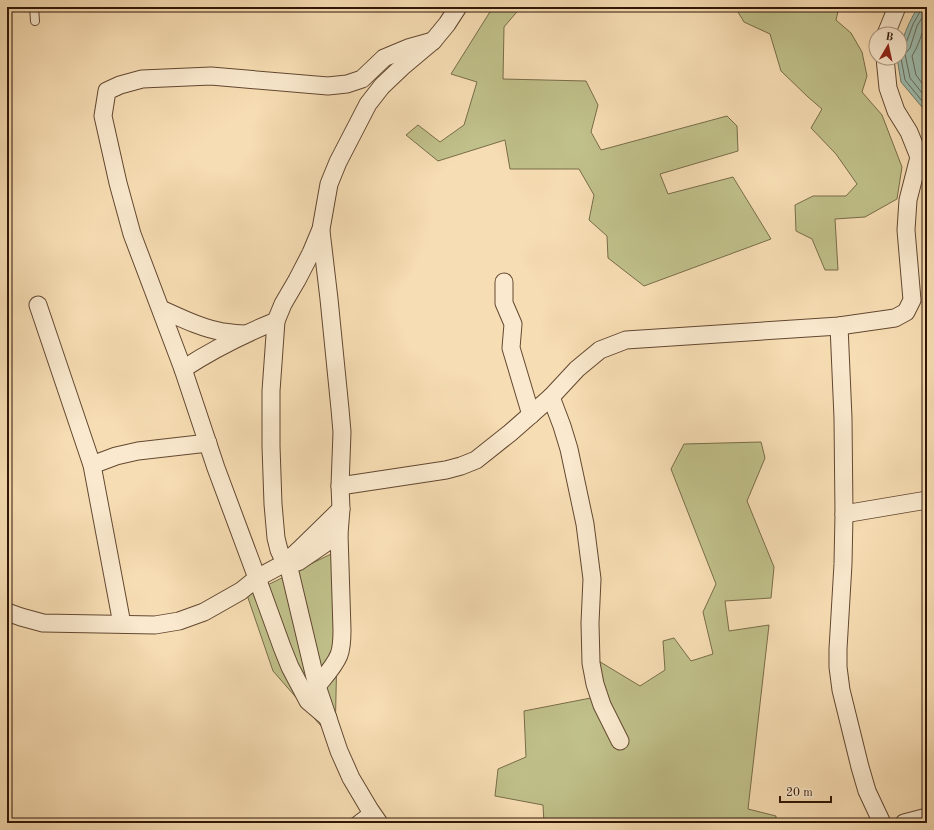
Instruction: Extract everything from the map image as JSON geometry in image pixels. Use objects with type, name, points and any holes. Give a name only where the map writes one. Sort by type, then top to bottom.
[{"type":"street","points":[[374,816],[351,778],[339,751],[317,686],[287,566],[279,550],[276,538],[271,453],[271,391],[276,321],[321,229],[329,184],[338,162],[368,104],[382,86],[432,42],[447,24],[458,7]]},
{"type":"street","points":[[889,26],[897,7]]},
{"type":"street","points":[[328,718],[308,701],[290,667],[282,647],[216,468],[183,370],[132,234],[118,183],[103,116],[107,91],[120,85],[142,79],[211,76],[313,86],[347,84],[362,79],[384,58],[408,48],[432,42]]},
{"type":"street","points":[[340,486],[446,470],[462,466],[476,460],[531,415],[551,397],[577,369],[600,350],[626,340],[839,326],[895,318],[906,312],[912,300],[906,230],[908,200],[919,157],[909,132],[896,111],[888,88],[886,66]]},
{"type":"street","points":[[317,686],[339,656],[342,630],[339,534],[341,509],[340,486],[342,432],[330,299],[321,229]]},
{"type":"street","points":[[504,282],[504,303],[513,324],[511,348],[531,415]]},
{"type":"street","points":[[38,305],[92,465],[122,624]]},
{"type":"street","points":[[160,309],[210,329],[245,334]]},
{"type":"street","points":[[183,370],[202,357],[245,334],[276,321]]},
{"type":"street","points":[[839,326],[843,418],[844,514],[838,667],[841,690],[860,768],[867,791],[882,823]]},
{"type":"street","points":[[551,397],[569,449],[585,524],[592,579],[590,623],[591,663],[602,705],[620,741]]},
{"type":"street","points":[[92,465],[116,456],[138,451],[208,443]]},
{"type":"street","points":[[844,514],[927,500]]},
{"type":"street","points":[[287,566],[299,550],[341,509]]},
{"type":"street","points":[[7,612],[43,623],[155,625],[180,621],[204,612],[241,591],[257,578],[287,566],[339,534]]},
{"type":"street","points":[[904,823],[927,817]]},
{"type":"lane","points":[[34,7],[35,21]]},
{"type":"lane","points":[[353,823],[374,816]]},
{"type":"green space","points":[[493,7],[521,7],[504,27],[503,79],[586,81],[598,105],[591,132],[601,150],[727,116],[737,126],[738,151],[660,174],[668,194],[733,177],[771,239],[644,286],[608,258],[607,236],[589,220],[594,195],[579,169],[510,169],[505,140],[438,161],[406,135],[418,125],[440,142],[464,125],[477,82],[451,74]]},
{"type":"green space","points":[[735,7],[839,7],[836,20],[851,33],[862,52],[867,76],[862,92],[882,115],[902,167],[897,199],[865,217],[835,219],[838,270],[825,270],[812,239],[796,231],[795,205],[813,196],[846,196],[857,184],[836,154],[811,128],[822,109],[781,71],[770,34],[744,22]]},
{"type":"green space","points":[[761,442],[765,458],[747,501],[774,567],[771,598],[725,601],[729,631],[769,625],[748,809],[776,816],[776,823],[544,823],[543,805],[495,796],[498,769],[526,757],[524,711],[601,696],[597,660],[640,686],[665,670],[663,641],[674,638],[691,661],[713,654],[703,612],[716,584],[671,469],[684,444]]},
{"type":"green space","points":[[339,553],[335,742],[273,671],[247,595],[329,555]]},
{"type":"water","points":[[918,7],[927,7],[927,113],[901,82],[898,66],[908,66],[908,26]]}]
